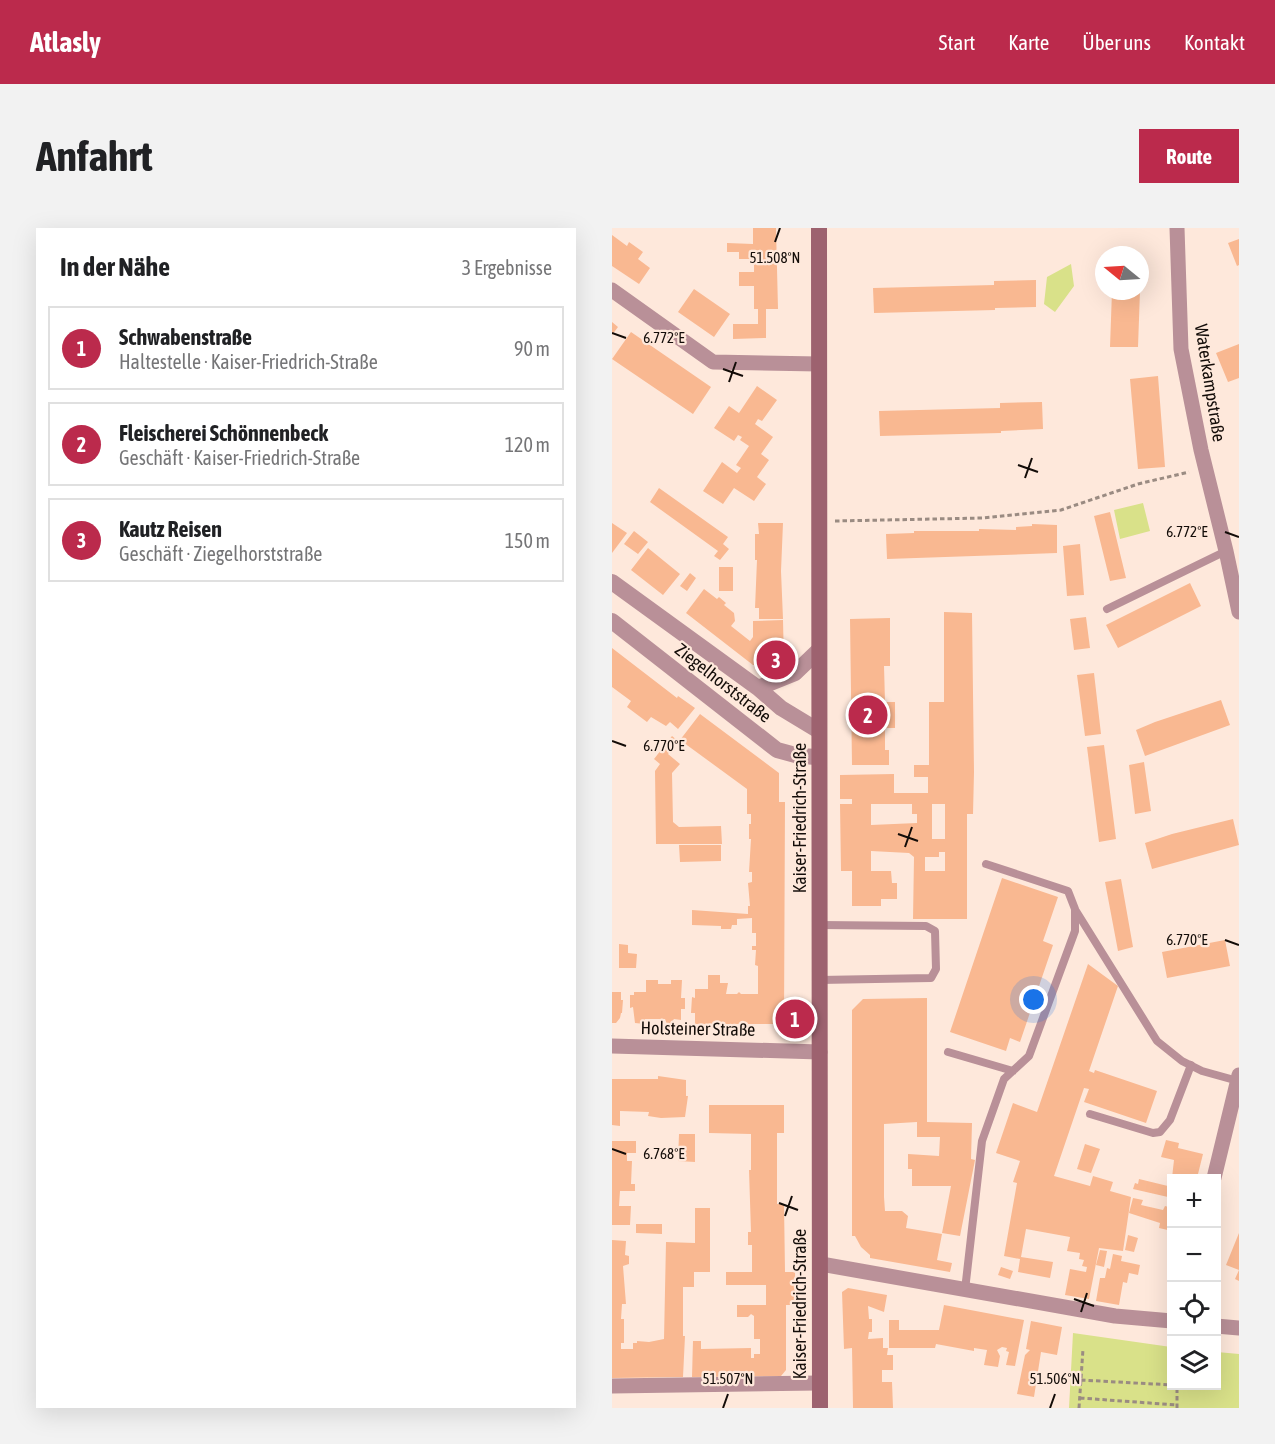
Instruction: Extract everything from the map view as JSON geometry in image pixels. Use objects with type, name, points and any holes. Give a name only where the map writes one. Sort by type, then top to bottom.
[{"type":"main road","name":"Kaiser-Friedrich-Straße","points":[[819,228],[820,1408]]},
{"type":"street","name":"Waterkampstraße","points":[[1177,228],[1181,349],[1205,467],[1239,612]]},
{"type":"street","points":[[612,290],[713,362],[819,364]]},
{"type":"street","name":"Ziegelhorststraße","points":[[612,582],[782,708],[819,731]]},
{"type":"street","name":"Ziegelhorststraße","points":[[612,621],[777,750],[800,756],[818,757]]},
{"type":"street","name":"Ziegelhorststraße","points":[[758,688],[795,673],[819,650]]},
{"type":"street","name":"Holsteiner Straße","points":[[612,1046],[820,1052]]},
{"type":"street","points":[[1215,1174],[1238,1078]]},
{"type":"street","points":[[821,1264],[1115,1316],[1167,1321]]},
{"type":"street","points":[[1221,1326],[1239,1328]]},
{"type":"street","points":[[612,1386],[819,1383]]},
{"type":"lane","points":[[1107,609],[1226,551]]},
{"type":"lane","points":[[986,864],[1068,891],[1075,909],[1157,1041],[1167,1051],[1202,1071],[1238,1078]]},
{"type":"lane","points":[[965,1290],[982,1141],[1004,1079],[1029,1056],[1075,931],[1075,909]]},
{"type":"lane","points":[[820,926],[926,926],[935,931],[936,969],[932,978],[820,980]]},
{"type":"lane","points":[[948,1052],[1013,1071]]},
{"type":"lane","points":[[1090,1114],[1153,1133],[1160,1132],[1170,1120],[1191,1065]]},
{"type":"path","points":[[819,521],[983,518],[1060,510],[1138,484],[1205,467]]},
{"type":"path","points":[[1079,1408],[1083,1348]]},
{"type":"path","points":[[1081,1380],[1167,1385]]},
{"type":"path","points":[[1080,1398],[1177,1407],[1178,1390]]},
{"type":"green space","points":[[1071,264],[1074,286],[1055,312],[1044,304],[1047,277]]},
{"type":"green space","points":[[1143,503],[1150,531],[1120,539],[1114,510]]},
{"type":"green space","points":[[1073,1333],[1167,1346],[1167,1390],[1221,1390],[1221,1352],[1239,1354],[1239,1408],[1069,1408]]},
{"type":"building","points":[[753,228],[776,228],[778,309],[766,309],[766,338],[733,339],[733,324],[758,324],[758,309],[754,309],[754,286],[739,286],[739,272],[754,272],[754,259],[739,259],[739,252],[727,252],[727,243],[753,244]]},
{"type":"building","points":[[612,235],[627,246],[629,242],[643,252],[638,259],[650,268],[639,284],[612,266]]},
{"type":"building","points":[[1239,239],[1239,265],[1237,266],[1228,243]]},
{"type":"building","points":[[1036,280],[1036,307],[874,313],[873,288],[994,285],[994,281]]},
{"type":"building","points":[[694,289],[730,314],[714,337],[678,312]]},
{"type":"building","points":[[1112,300],[1140,300],[1138,347],[1110,347]]},
{"type":"building","points":[[612,322],[618,327],[612,335]]},
{"type":"building","points":[[631,332],[711,387],[693,414],[612,359]]},
{"type":"building","points":[[1239,344],[1239,378],[1228,382],[1216,353]]},
{"type":"building","points":[[1158,376],[1165,467],[1138,469],[1130,379]]},
{"type":"building","points":[[757,386],[777,400],[762,421],[758,419],[755,424],[773,437],[761,454],[769,460],[757,477],[766,484],[754,501],[734,488],[723,504],[703,491],[722,462],[737,473],[741,468],[736,465],[749,446],[740,440],[742,437],[738,435],[734,441],[714,428],[729,406],[739,413]]},
{"type":"building","points":[[1042,402],[1043,429],[1001,431],[1001,433],[880,436],[879,411],[1000,408],[1000,403]]},
{"type":"building","points":[[659,488],[728,537],[723,544],[729,549],[720,560],[714,556],[718,551],[650,502]]},
{"type":"building","points":[[1110,512],[1126,578],[1110,581],[1094,516]]},
{"type":"building","points":[[612,523],[627,533],[612,553]]},
{"type":"building","points":[[758,523],[783,523],[781,571],[783,619],[759,619],[759,608],[755,608],[757,560],[755,560],[755,534],[759,534]]},
{"type":"building","points":[[1032,524],[1057,525],[1057,553],[887,559],[886,534],[914,533],[914,531],[979,531],[979,529],[1016,530],[1016,527],[1032,526]]},
{"type":"building","points":[[634,531],[648,542],[638,554],[624,544]]},
{"type":"building","points":[[1080,544],[1084,595],[1067,596],[1063,546]]},
{"type":"building","points":[[648,548],[680,574],[663,595],[631,570]]},
{"type":"building","points":[[719,567],[733,567],[733,591],[719,591]]},
{"type":"building","points":[[690,573],[696,578],[687,591],[680,586]]},
{"type":"building","points":[[1190,583],[1201,606],[1118,648],[1106,625]]},
{"type":"building","points":[[704,589],[726,603],[724,605],[734,613],[735,621],[731,626],[750,641],[753,637],[753,621],[783,620],[784,665],[753,665],[686,613]]},
{"type":"building","points":[[944,612],[972,613],[974,772],[973,814],[967,814],[967,919],[913,919],[914,857],[909,853],[871,851],[871,871],[891,871],[892,883],[897,883],[897,899],[881,899],[881,906],[852,906],[852,871],[841,871],[840,804],[852,804],[852,799],[840,799],[840,775],[894,774],[894,793],[928,793],[928,777],[914,777],[914,765],[929,765],[929,702],[944,702]],"holes":[[[871,804],[912,804],[912,814],[917,814],[917,823],[871,825]],[[932,804],[945,804],[945,839],[932,839]],[[939,852],[945,852],[945,871],[925,871],[925,857],[939,857]]]},
{"type":"building","points":[[1086,617],[1090,648],[1074,650],[1070,619]]},
{"type":"building","points":[[890,618],[890,666],[884,666],[885,702],[895,702],[895,728],[885,728],[885,750],[889,750],[889,765],[852,765],[850,619]]},
{"type":"building","points":[[612,648],[677,698],[678,696],[695,708],[678,729],[670,722],[666,726],[651,717],[647,722],[627,707],[631,701],[612,687]]},
{"type":"building","points":[[1094,673],[1101,734],[1085,736],[1077,675]]},
{"type":"building","points":[[1221,700],[1230,725],[1145,756],[1136,730]]},
{"type":"building","points":[[700,714],[779,773],[779,802],[785,802],[784,1024],[695,1024],[695,1013],[691,1013],[695,989],[708,989],[708,975],[720,975],[720,983],[728,983],[726,994],[739,992],[758,994],[756,950],[752,950],[752,946],[756,946],[756,933],[752,933],[752,918],[737,919],[737,925],[732,925],[731,929],[721,929],[721,926],[692,925],[692,910],[748,914],[748,906],[750,906],[748,883],[752,882],[752,872],[749,872],[751,814],[747,814],[747,789],[680,740]]},
{"type":"building","points":[[672,736],[678,741],[668,754],[680,764],[672,773],[673,822],[679,827],[721,826],[722,844],[656,844],[655,771],[660,764],[654,759]]},
{"type":"building","points":[[1104,745],[1116,839],[1099,842],[1087,747]]},
{"type":"building","points":[[1144,762],[1151,811],[1135,814],[1129,765]]},
{"type":"building","points":[[1233,819],[1239,845],[1152,869],[1145,843]]},
{"type":"building","points":[[679,845],[721,845],[721,861],[680,862]]},
{"type":"building","points":[[1002,878],[1058,897],[1043,941],[1053,945],[1020,1042],[1010,1038],[1006,1051],[950,1032]]},
{"type":"building","points":[[1121,879],[1133,947],[1118,951],[1105,882]]},
{"type":"building","points":[[1225,940],[1230,966],[1167,978],[1162,952]]},
{"type":"building","points":[[619,944],[628,945],[628,953],[637,954],[636,968],[619,968]]},
{"type":"building","points":[[1088,964],[1118,986],[1089,1071],[1094,1073],[1095,1070],[1157,1091],[1146,1123],[1084,1102],[1089,1089],[1084,1088],[1054,1176],[1090,1186],[1093,1176],[1113,1182],[1110,1191],[1131,1197],[1123,1251],[1099,1248],[1089,1299],[1065,1295],[1070,1269],[1086,1272],[1087,1267],[1082,1266],[1084,1260],[1079,1259],[1080,1253],[1067,1251],[1070,1237],[1026,1229],[1021,1257],[1053,1262],[1050,1278],[1018,1272],[1020,1259],[1004,1256],[1017,1183],[1013,1182],[1020,1161],[996,1153],[1013,1103],[1037,1112]]},
{"type":"building","points":[[646,980],[658,980],[658,984],[671,984],[671,980],[682,980],[681,998],[685,998],[685,1009],[681,1009],[681,1020],[674,1019],[667,1024],[665,1019],[645,1019],[645,1024],[635,1023],[633,1007],[630,1008],[630,995],[634,995],[634,992],[646,992]]},
{"type":"building","points":[[612,992],[621,992],[621,1000],[623,1000],[622,1013],[616,1023],[612,1023]]},
{"type":"building","points":[[927,998],[927,1122],[972,1123],[971,1159],[975,1160],[960,1236],[942,1233],[951,1186],[912,1186],[912,1169],[908,1169],[908,1154],[939,1156],[940,1137],[917,1137],[917,1122],[884,1124],[885,1211],[902,1211],[908,1216],[906,1228],[942,1234],[937,1260],[952,1263],[950,1272],[870,1258],[855,1236],[852,1236],[852,1010],[863,999]]},
{"type":"building","points":[[658,1076],[686,1080],[686,1096],[688,1096],[685,1117],[661,1118],[648,1116],[649,1112],[620,1111],[620,1126],[612,1125],[612,1079],[658,1079]]},
{"type":"building","points":[[709,1105],[784,1105],[784,1133],[777,1133],[777,1204],[784,1204],[785,1272],[795,1272],[796,1305],[786,1305],[786,1370],[781,1376],[692,1377],[693,1341],[701,1341],[701,1349],[751,1348],[751,1358],[754,1358],[754,1354],[760,1354],[760,1339],[754,1339],[754,1316],[751,1314],[748,1317],[737,1317],[737,1305],[766,1305],[766,1285],[726,1285],[726,1272],[752,1272],[752,1245],[748,1245],[748,1232],[751,1232],[749,1170],[751,1170],[751,1134],[709,1133]]},
{"type":"building","points":[[679,1134],[695,1134],[695,1162],[678,1161]]},
{"type":"building","points":[[1166,1140],[1179,1143],[1178,1148],[1203,1154],[1198,1174],[1172,1174],[1174,1160],[1161,1157]]},
{"type":"building","points":[[612,1141],[636,1141],[636,1153],[627,1153],[627,1161],[632,1161],[631,1184],[635,1184],[635,1191],[620,1191],[619,1206],[631,1206],[630,1225],[612,1225]]},
{"type":"building","points":[[1085,1144],[1100,1149],[1091,1173],[1077,1169]]},
{"type":"building","points":[[1139,1179],[1167,1186],[1167,1197],[1133,1189],[1135,1183],[1138,1184]]},
{"type":"building","points":[[1133,1198],[1143,1200],[1141,1205],[1163,1210],[1167,1207],[1167,1230],[1159,1228],[1160,1223],[1129,1213]]},
{"type":"building","points":[[695,1208],[710,1208],[710,1272],[694,1272],[694,1287],[683,1287],[683,1336],[685,1336],[683,1377],[612,1378],[612,1240],[626,1241],[625,1255],[629,1256],[629,1264],[623,1266],[626,1304],[622,1304],[624,1343],[621,1343],[621,1349],[633,1349],[633,1343],[637,1341],[649,1342],[664,1339],[666,1242],[695,1243]]},
{"type":"building","points":[[636,1224],[662,1224],[662,1234],[636,1233]]},
{"type":"building","points":[[1239,1233],[1239,1270],[1226,1265]]},
{"type":"building","points":[[1128,1235],[1138,1238],[1134,1252],[1125,1250]]},
{"type":"building","points":[[1100,1250],[1107,1251],[1104,1267],[1096,1265]]},
{"type":"building","points":[[1113,1254],[1122,1256],[1121,1261],[1140,1265],[1138,1275],[1129,1273],[1127,1283],[1123,1282],[1119,1305],[1096,1301],[1100,1278],[1105,1278],[1107,1268],[1110,1269]]},
{"type":"building","points":[[1001,1267],[1013,1271],[1010,1279],[998,1275]]},
{"type":"building","points":[[848,1288],[887,1295],[884,1312],[868,1306],[869,1319],[872,1319],[872,1332],[869,1332],[868,1339],[883,1338],[883,1348],[888,1348],[887,1355],[893,1355],[893,1370],[882,1370],[882,1382],[892,1382],[893,1408],[853,1408],[852,1348],[844,1349],[842,1292]]},
{"type":"building","points":[[944,1305],[1024,1320],[1015,1366],[1006,1365],[1009,1352],[1006,1351],[1007,1348],[1002,1347],[997,1350],[1000,1356],[998,1367],[984,1365],[987,1350],[974,1348],[974,1351],[936,1344],[935,1348],[889,1348],[889,1320],[899,1320],[899,1330],[939,1330]]},
{"type":"building","points":[[1031,1321],[1062,1327],[1057,1355],[1041,1352],[1034,1397],[1017,1394],[1025,1355],[1030,1350],[1026,1349]]},
{"type":"place","name":"Kautz Reisen","points":[[776,660]]},
{"type":"place","name":"Fleischerei Schönnenbeck","points":[[868,715]]},
{"type":"place","name":"Schwabenstraße","points":[[795,1019]]}]
